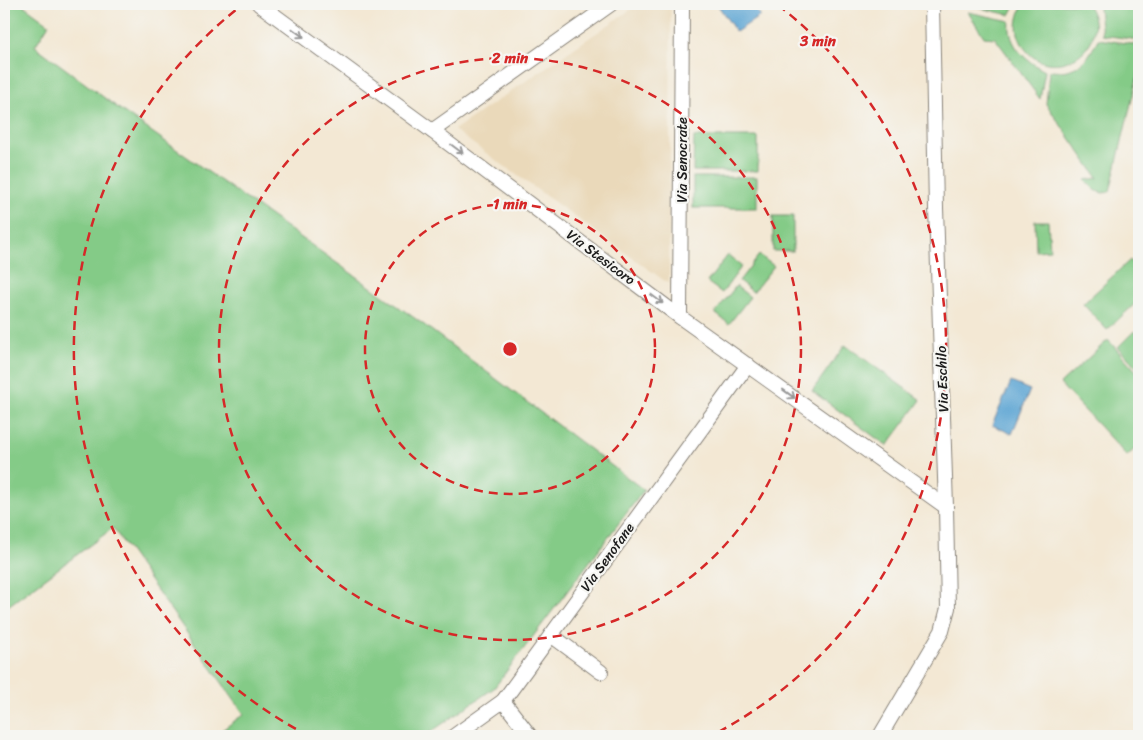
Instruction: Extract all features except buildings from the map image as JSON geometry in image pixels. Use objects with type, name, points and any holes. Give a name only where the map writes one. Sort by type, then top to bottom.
[{"type":"street","points":[[432,130],[611,4]]},
{"type":"street","name":"Via Senocrate","points":[[680,316],[682,4]]},
{"type":"street","name":"Via Eschilo","points":[[880,736],[940,635],[946,622],[948,602],[932,4]]},
{"type":"street","name":"Via Stesicoro","points":[[265,5],[680,316],[946,507]]},
{"type":"street","name":"Via Senofane","points":[[454,736],[503,701],[748,365]]},
{"type":"street","points":[[551,635],[601,672]]},
{"type":"street","points":[[503,701],[530,736]]},
{"type":"shaded area","points":[[639,4],[671,4],[669,284],[454,130]]},
{"type":"green space","points":[[4,4],[22,4],[49,24],[35,46],[118,108],[423,324],[644,490],[494,688],[425,736],[214,736],[244,714],[113,528],[4,609]]},
{"type":"green space","points":[[974,4],[1016,4],[1010,15],[971,6]]},
{"type":"green space","points":[[1024,4],[1087,4],[1094,21],[1093,37],[1085,50],[1073,59],[1058,63],[1043,62],[1029,53],[1019,37],[1017,24]]},
{"type":"green space","points":[[1096,4],[1139,4],[1139,40],[1102,35],[1099,8]]},
{"type":"green space","points":[[968,12],[1010,21],[1012,38],[1019,51],[1045,71],[1040,99],[995,38],[984,37]]},
{"type":"green space","points":[[1098,39],[1139,45],[1139,70],[1110,191],[1106,193],[1099,192],[1085,180],[1098,178],[1046,104],[1049,71],[1074,68],[1090,54]]},
{"type":"green space","points":[[694,137],[758,137],[758,171],[693,171]]},
{"type":"green space","points":[[693,177],[757,177],[757,208],[693,208]]},
{"type":"green space","points":[[773,216],[793,216],[793,251],[773,251]]},
{"type":"green space","points":[[1035,221],[1048,221],[1050,250],[1036,251]]},
{"type":"green space","points":[[728,255],[742,266],[722,293],[707,282]]},
{"type":"green space","points":[[759,255],[774,266],[753,292],[739,281]]},
{"type":"green space","points":[[1130,260],[1139,270],[1139,300],[1107,330],[1083,304]]},
{"type":"green space","points":[[736,286],[750,297],[729,324],[715,313]]},
{"type":"green space","points":[[1134,331],[1139,337],[1139,370],[1118,347]]},
{"type":"green space","points":[[1108,340],[1139,374],[1139,445],[1127,456],[1060,384]]},
{"type":"green space","points":[[845,345],[921,400],[887,446],[812,391]]},
{"type":"water","points":[[717,4],[752,4],[760,16],[736,32]]},
{"type":"water","points":[[1011,382],[1030,390],[1012,434],[992,425]]}]
